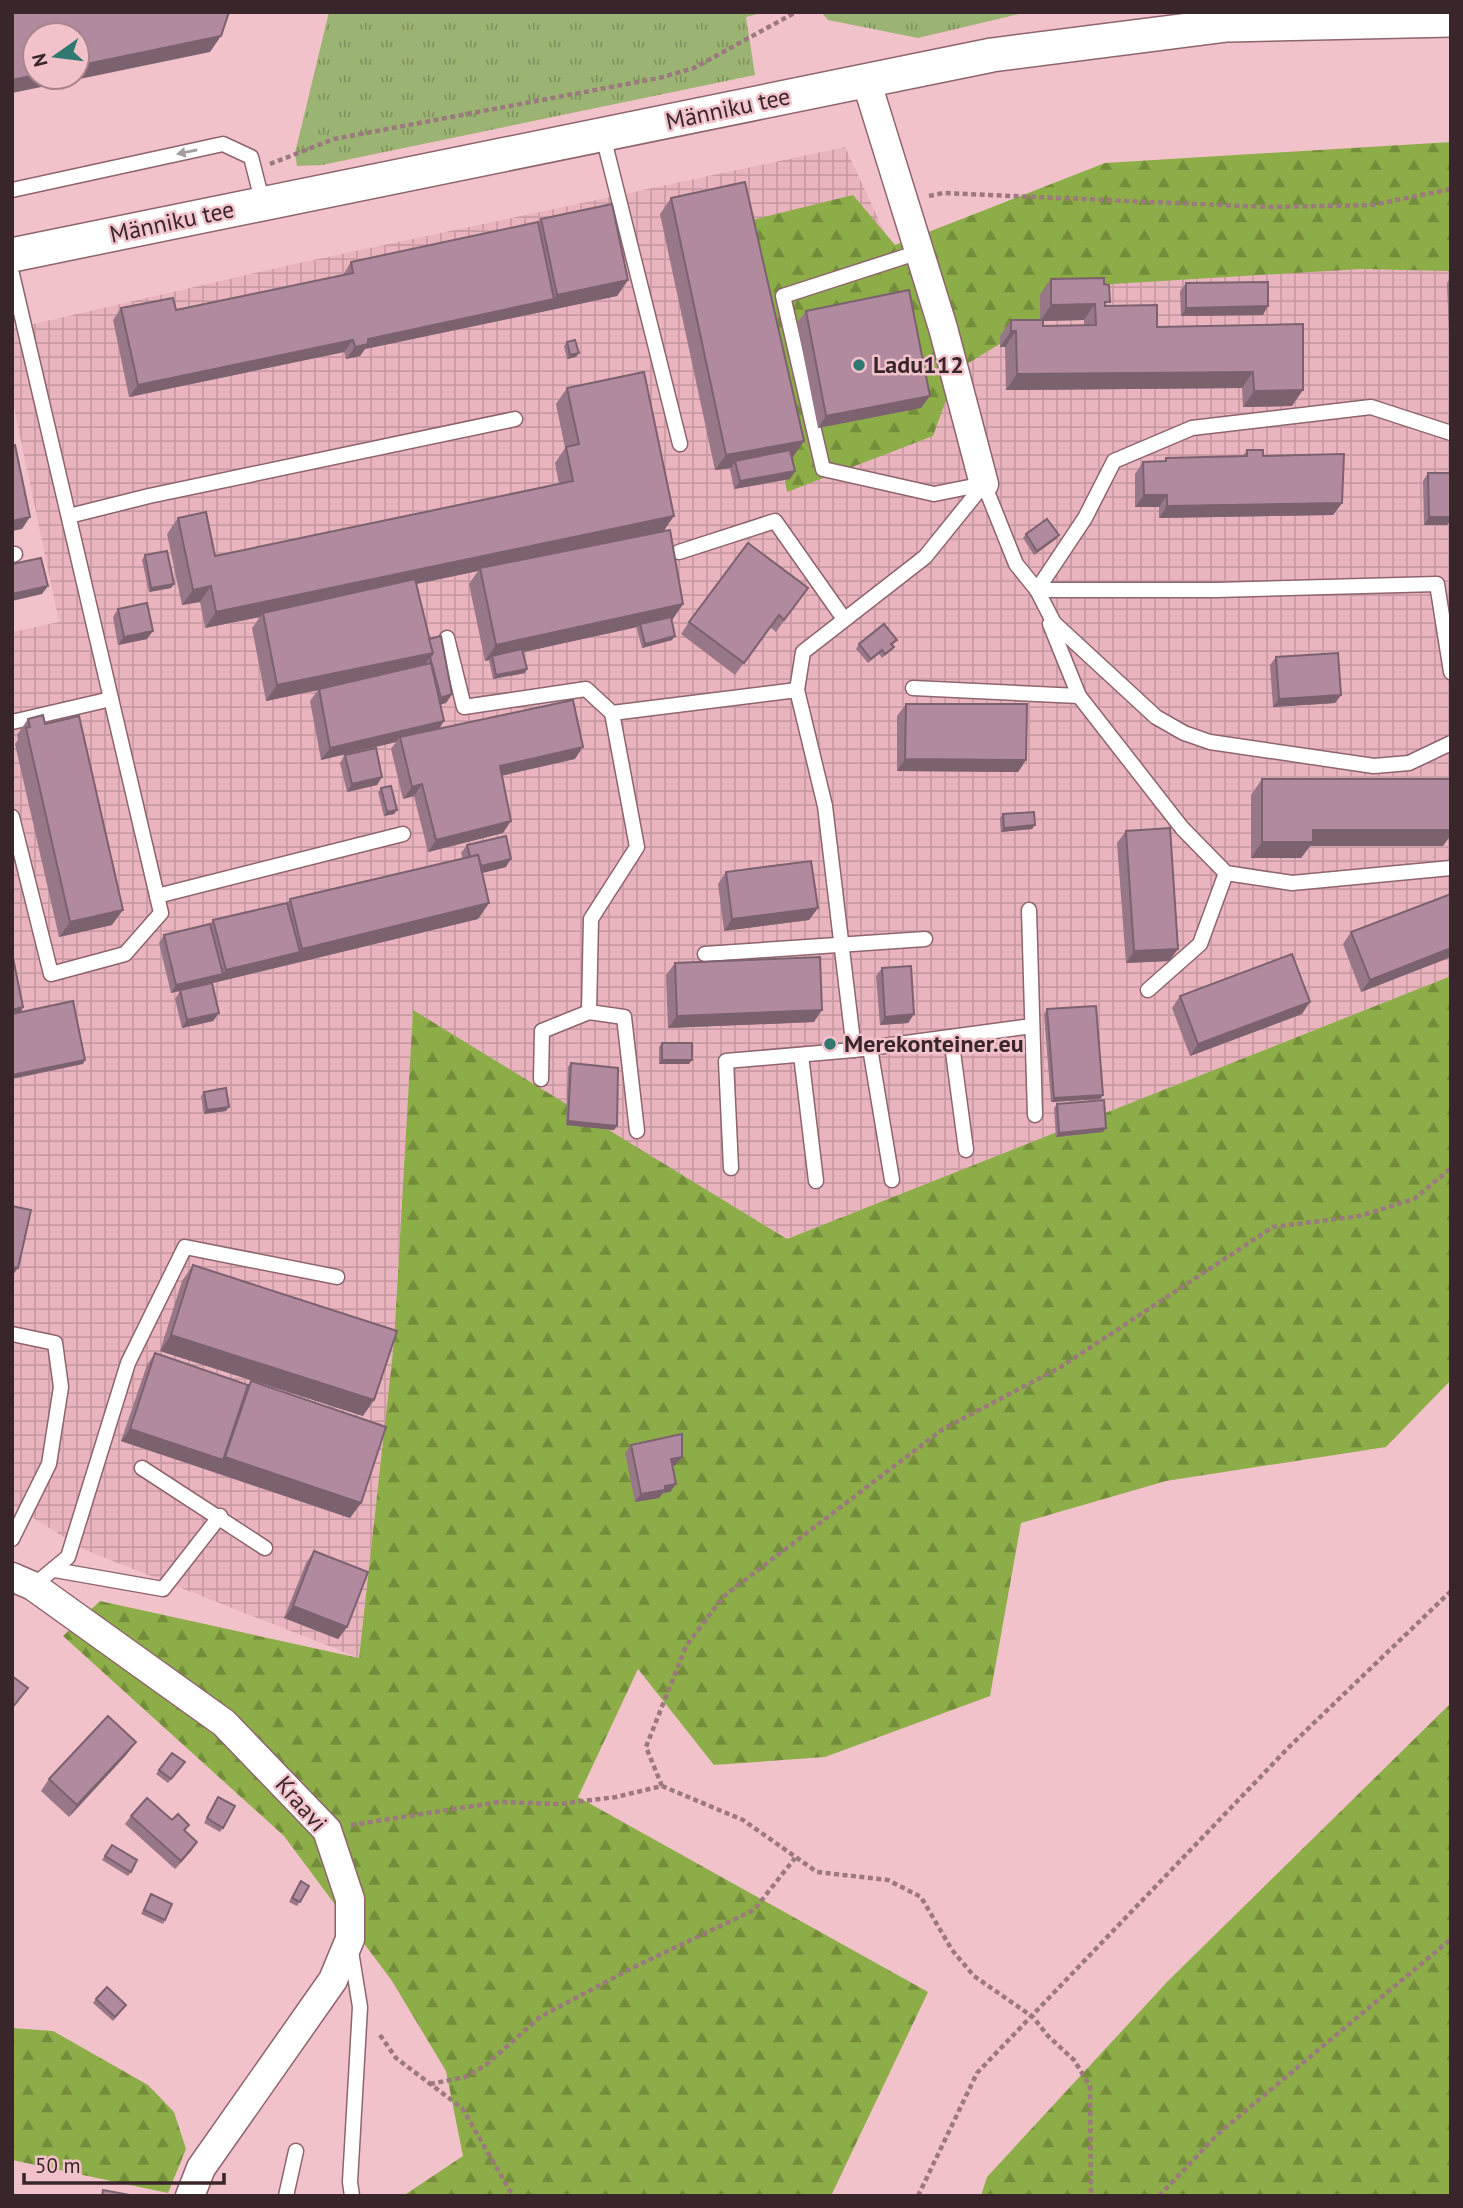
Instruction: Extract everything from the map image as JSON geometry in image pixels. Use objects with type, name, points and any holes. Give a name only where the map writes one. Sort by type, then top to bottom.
[{"type":"street","name":"Männiku tee","points":[[12,255],[1005,53],[1227,25],[1451,20]]},
{"type":"street","points":[[866,80],[943,328],[984,484]]},
{"type":"street","name":"Kraavi","points":[[33,1578],[224,1723],[327,1830],[350,1899],[350,1939],[332,1980],[201,2168],[190,2196]]},
{"type":"lane","points":[[603,135],[680,444]]},
{"type":"lane","points":[[12,190],[223,144],[253,164],[263,204]]},
{"type":"lane","points":[[919,252],[783,296],[823,469],[934,494],[984,484]]},
{"type":"lane","points":[[12,274],[161,913],[125,954],[51,974],[12,817]]},
{"type":"lane","points":[[1037,590],[1085,518],[1114,461],[1192,428],[1371,407],[1451,433]]},
{"type":"lane","points":[[69,516],[162,493],[515,419]]},
{"type":"lane","points":[[984,484],[1016,564],[1037,590],[1054,623],[1156,717],[1184,733],[1210,742],[1374,766],[1409,763],[1451,743]]},
{"type":"lane","points":[[855,1051],[840,946],[825,806],[797,690],[803,652],[925,557],[984,484]]},
{"type":"lane","points":[[679,552],[775,521],[844,619]]},
{"type":"lane","points":[[1037,590],[1216,590],[1437,584],[1451,672]]},
{"type":"lane","points":[[1037,590],[1079,696],[1174,818],[1226,873],[1292,883],[1451,868]]},
{"type":"lane","points":[[447,638],[464,707],[586,689],[612,713],[637,848],[591,919],[589,1012]]},
{"type":"lane","points":[[913,688],[1079,696]]},
{"type":"lane","points":[[612,713],[797,690]]},
{"type":"lane","points":[[12,722],[111,699]]},
{"type":"lane","points":[[157,895],[403,834]]},
{"type":"lane","points":[[1148,990],[1200,944],[1226,873]]},
{"type":"lane","points":[[1029,910],[1035,1115]]},
{"type":"lane","points":[[705,954],[925,939]]},
{"type":"lane","points":[[541,1079],[542,1031],[589,1012],[624,1017],[637,1131]]},
{"type":"lane","points":[[731,1168],[726,1061],[855,1051],[1032,1026]]},
{"type":"lane","points":[[951,1037],[966,1150]]},
{"type":"lane","points":[[870,1048],[892,1180]]},
{"type":"lane","points":[[801,1055],[816,1181]]},
{"type":"lane","points":[[33,1578],[68,1557],[128,1363],[185,1247],[337,1277]]},
{"type":"lane","points":[[12,1334],[55,1343],[61,1387],[49,1464],[12,1539]]},
{"type":"lane","points":[[142,1468],[265,1548]]},
{"type":"lane","points":[[33,1578],[163,1588],[220,1517]]},
{"type":"lane","points":[[350,1939],[360,2007],[350,2182],[352,2196]]},
{"type":"lane","points":[[286,2196],[296,2151]]},
{"type":"path","points":[[253,164],[334,139],[659,78],[694,68],[796,12]]},
{"type":"path","points":[[902,201],[943,193],[1267,206],[1372,205],[1451,189]]},
{"type":"path","points":[[662,1786],[646,1747],[686,1646],[724,1596],[943,1429],[1059,1368],[1273,1227],[1360,1216],[1414,1199],[1451,1168]]},
{"type":"path","points":[[918,2196],[977,2073],[1290,1746],[1451,1591]]},
{"type":"path","points":[[327,1830],[403,1815],[499,1802],[559,1804],[616,1797],[662,1786],[743,1820],[817,1872],[888,1880],[921,1897],[952,1950],[974,1976],[1033,2017],[1048,2036],[1074,2060],[1090,2086],[1091,2196]]},
{"type":"path","points":[[430,2084],[465,2077],[486,2065],[540,2017],[634,1967],[754,1910],[795,1858]]},
{"type":"path","points":[[1159,2196],[1219,2133],[1451,1939]]},
{"type":"path","points":[[360,2007],[396,2058],[462,2108],[513,2196]]},
{"type":"shaded area","points":[[845,147],[917,303],[1451,242],[1451,976],[787,1239],[413,1011],[394,1342],[359,1658],[85,1550],[12,1505],[12,632],[59,622],[12,398],[12,329],[290,265]]},
{"type":"green space","points":[[329,12],[765,12],[746,17],[755,75],[322,165],[297,166],[295,153]]},
{"type":"green space","points":[[821,12],[1028,12],[918,38],[828,20]]},
{"type":"green space","points":[[1451,142],[1451,271],[1361,269],[1096,285],[957,370],[933,436],[787,492],[740,223],[853,195],[895,245],[1105,163]]},
{"type":"green space","points":[[1451,976],[1451,1380],[1386,1447],[1166,1481],[1021,1523],[990,1696],[825,1757],[714,1765],[638,1669],[578,1797],[928,1992],[831,2196],[403,2196],[463,2156],[446,2071],[392,1981],[284,1836],[63,1636],[100,1601],[359,1658],[394,1342],[413,1010],[787,1239]]},
{"type":"green space","points":[[1451,1703],[1451,2196],[981,2196],[987,2177],[1168,1981]]},
{"type":"green space","points":[[12,2028],[53,2031],[148,2085],[174,2112],[186,2149],[168,2193],[12,2160]]},
{"type":"building","points":[[12,12],[229,12],[221,36],[91,63],[91,21],[21,21],[21,78],[12,80]]},
{"type":"building","points":[[745,182],[804,441],[726,455],[671,198]]},
{"type":"building","points":[[612,204],[628,280],[557,295],[541,219]]},
{"type":"building","points":[[538,222],[554,299],[368,339],[368,344],[355,347],[353,340],[138,385],[121,308],[173,298],[176,310],[353,273],[351,262]]},
{"type":"building","points":[[1104,278],[1104,284],[1109,285],[1110,302],[1105,302],[1105,306],[1157,305],[1157,327],[1303,324],[1303,390],[1254,391],[1253,372],[1017,374],[1016,331],[1011,331],[1011,320],[1043,320],[1043,326],[1096,325],[1095,304],[1051,305],[1051,279]]},
{"type":"building","points":[[1268,282],[1268,306],[1186,308],[1186,283]]},
{"type":"building","name":"Ladu112","points":[[909,290],[930,396],[826,416],[806,311]]},
{"type":"building","points":[[575,340],[579,353],[570,355],[567,342]]},
{"type":"building","points":[[644,372],[674,516],[216,612],[211,586],[193,590],[178,518],[206,512],[215,556],[573,481],[566,447],[579,444],[567,388]]},
{"type":"building","points":[[15,445],[30,517],[12,521],[12,446]]},
{"type":"building","points":[[790,450],[795,471],[740,481],[735,461]]},
{"type":"building","points":[[1247,450],[1263,450],[1263,456],[1344,454],[1342,503],[1167,506],[1167,495],[1144,495],[1143,462],[1166,461],[1166,458],[1247,456]]},
{"type":"building","points":[[1428,473],[1451,473],[1451,517],[1429,517]]},
{"type":"building","points":[[1047,519],[1059,535],[1037,551],[1026,534]]},
{"type":"building","points":[[670,530],[683,604],[496,645],[480,568]]},
{"type":"building","points":[[748,543],[808,588],[784,620],[779,615],[744,663],[689,622]]},
{"type":"building","points":[[167,551],[174,584],[151,588],[145,555]]},
{"type":"building","points":[[41,558],[48,586],[12,594],[12,564]]},
{"type":"building","points":[[415,579],[433,653],[277,685],[263,613]]},
{"type":"building","points":[[147,603],[153,631],[124,637],[118,609]]},
{"type":"building","points":[[671,617],[675,636],[645,644],[640,624]]},
{"type":"building","points":[[884,624],[897,640],[891,644],[894,647],[885,654],[882,650],[871,659],[859,644]]},
{"type":"building","points":[[441,636],[452,694],[441,698],[430,657],[433,653],[429,639]]},
{"type":"building","points":[[522,649],[527,669],[496,675],[492,656]]},
{"type":"building","points":[[1338,653],[1341,695],[1279,699],[1276,657]]},
{"type":"building","points":[[431,663],[444,721],[330,748],[319,689]]},
{"type":"building","points":[[573,700],[583,747],[500,766],[511,821],[436,840],[422,784],[412,787],[400,737]]},
{"type":"building","points":[[906,704],[1027,704],[1026,760],[905,759]]},
{"type":"building","points":[[43,715],[45,724],[79,716],[123,910],[70,922],[26,728],[30,727],[28,719]]},
{"type":"building","points":[[376,748],[382,777],[352,784],[345,755]]},
{"type":"building","points":[[1262,779],[1451,779],[1451,830],[1313,830],[1313,842],[1262,842]]},
{"type":"building","points":[[391,786],[397,810],[387,812],[381,788]]},
{"type":"building","points":[[1034,812],[1035,825],[1004,828],[1003,814]]},
{"type":"building","points":[[1170,828],[1178,949],[1134,951],[1126,831]]},
{"type":"building","points":[[506,836],[511,859],[481,866],[478,855],[470,857],[467,845]]},
{"type":"building","points":[[478,855],[489,903],[302,949],[290,899]]},
{"type":"building","points":[[811,861],[818,908],[732,919],[726,872]]},
{"type":"building","points":[[1451,894],[1451,948],[1370,980],[1351,932]]},
{"type":"building","points":[[287,903],[300,952],[226,970],[213,920]]},
{"type":"building","points":[[210,924],[223,974],[176,985],[164,935]]},
{"type":"building","points":[[12,953],[23,1007],[12,1010]]},
{"type":"building","points":[[1292,954],[1310,1002],[1198,1044],[1180,996]]},
{"type":"building","points":[[820,957],[822,1010],[677,1016],[675,963]]},
{"type":"building","points":[[911,966],[914,1014],[885,1017],[882,968]]},
{"type":"building","points":[[212,983],[219,1013],[187,1020],[180,990]]},
{"type":"building","points":[[73,1001],[85,1060],[12,1075],[12,1014]]},
{"type":"building","points":[[1096,1006],[1103,1095],[1054,1098],[1047,1009]]},
{"type":"building","points":[[662,1043],[692,1043],[692,1060],[662,1060]]},
{"type":"building","points":[[571,1063],[618,1068],[617,1126],[568,1121]]},
{"type":"building","points":[[226,1088],[229,1107],[207,1110],[204,1092]]},
{"type":"building","points":[[1104,1100],[1106,1128],[1059,1133],[1057,1104]]},
{"type":"building","points":[[12,1206],[31,1210],[18,1268],[12,1267]]},
{"type":"building","points":[[193,1265],[397,1331],[374,1400],[171,1335]]},
{"type":"building","points":[[155,1353],[248,1385],[223,1460],[130,1429]]},
{"type":"building","points":[[251,1381],[386,1427],[361,1503],[225,1457]]},
{"type":"building","points":[[682,1434],[682,1457],[671,1459],[676,1484],[665,1486],[665,1490],[641,1494],[631,1445]]},
{"type":"building","points":[[314,1551],[368,1572],[347,1627],[293,1606]]},
{"type":"building","points":[[12,1676],[28,1688],[12,1708]]},
{"type":"building","points":[[108,1716],[136,1742],[77,1805],[49,1779]]},
{"type":"building","points":[[172,1753],[185,1762],[171,1779],[159,1770]]},
{"type":"building","points":[[218,1797],[235,1806],[223,1828],[207,1818]]},
{"type":"building","points":[[147,1798],[172,1820],[178,1814],[189,1825],[184,1830],[197,1842],[181,1861],[131,1816]]},
{"type":"building","points":[[112,1845],[137,1860],[131,1872],[105,1856]]},
{"type":"building","points":[[301,1881],[309,1886],[300,1902],[292,1898]]},
{"type":"building","points":[[151,1894],[172,1904],[165,1920],[144,1910]]},
{"type":"building","points":[[107,1987],[126,2005],[115,2017],[96,1999]]},
{"type":"building","points":[[103,2190],[135,2196],[102,2196]]},
{"type":"place","name":"Ladu112","points":[[859,365]]},
{"type":"place","name":"Merekonteiner.eu","points":[[830,1044]]}]
